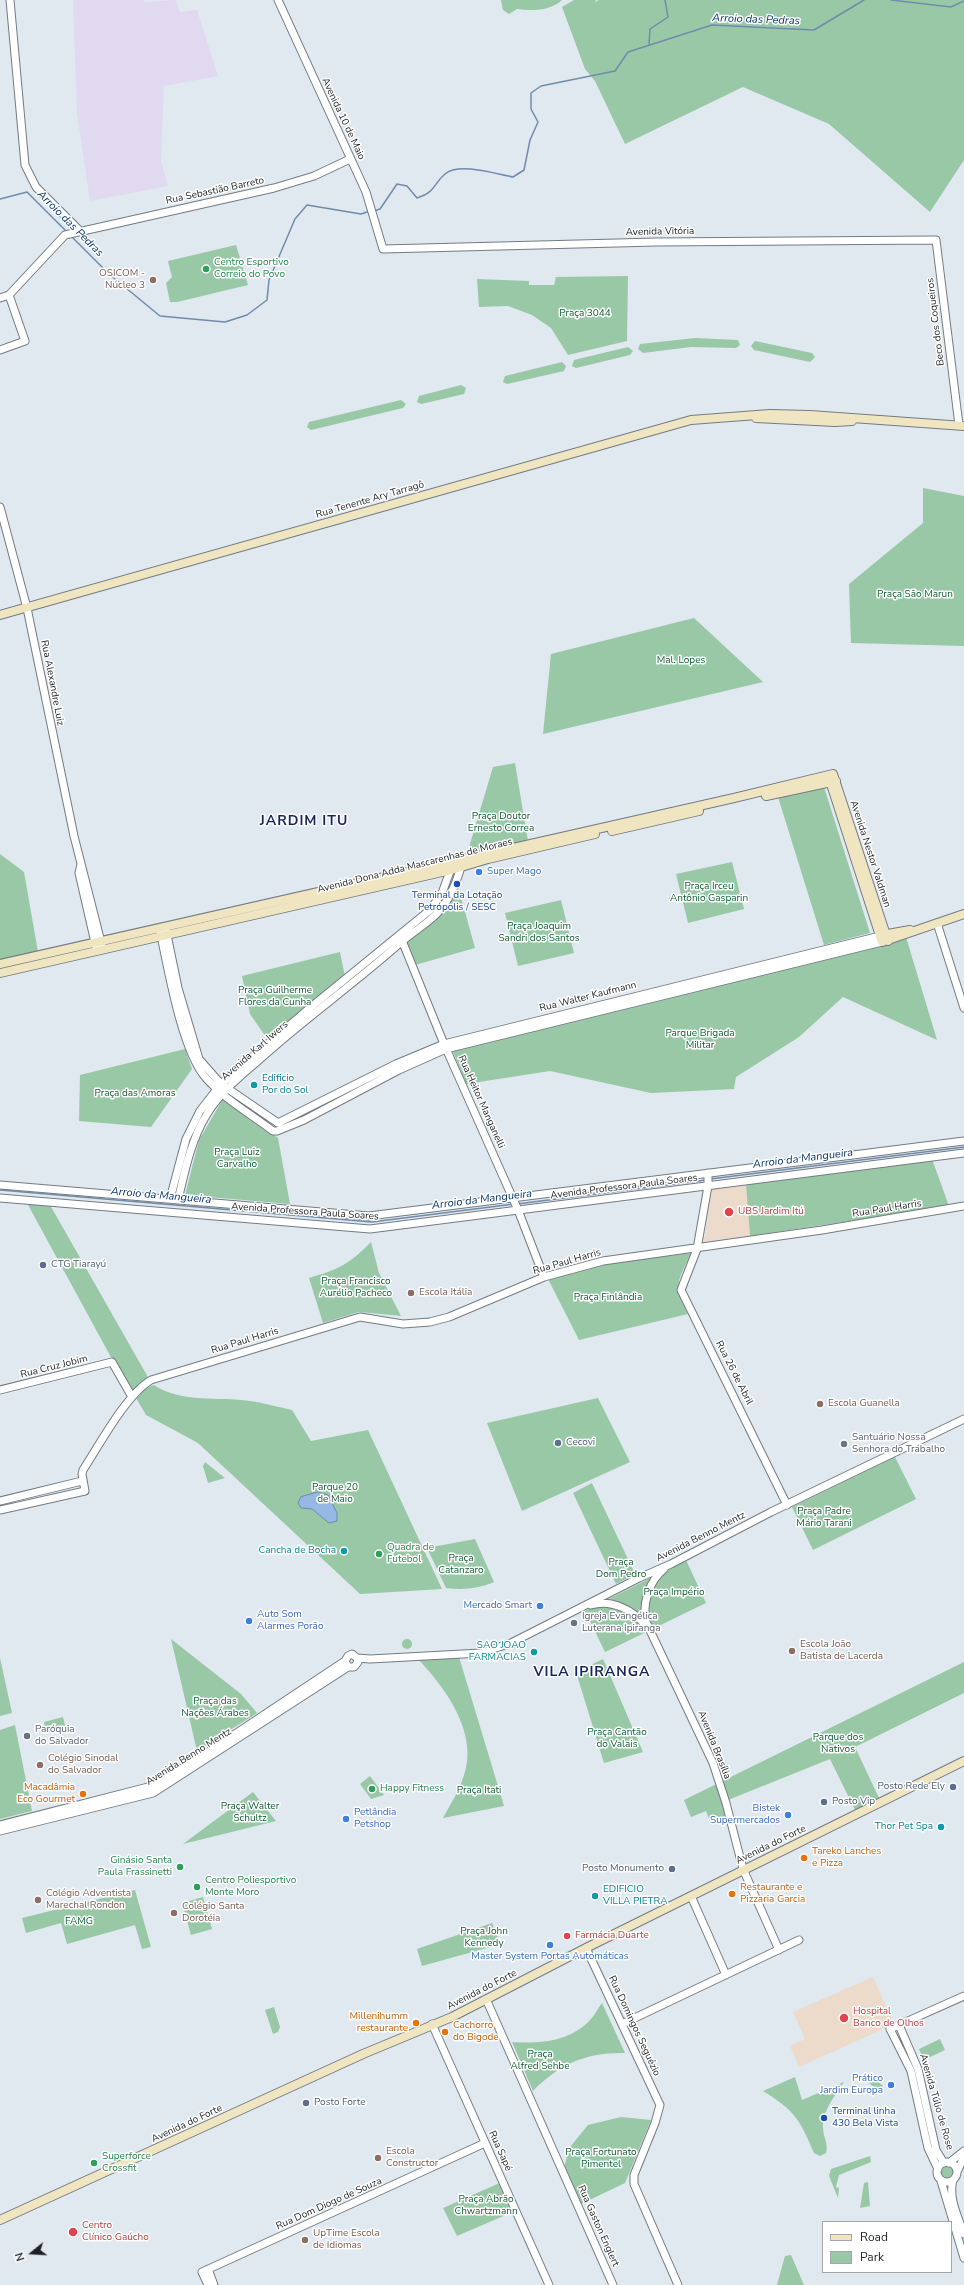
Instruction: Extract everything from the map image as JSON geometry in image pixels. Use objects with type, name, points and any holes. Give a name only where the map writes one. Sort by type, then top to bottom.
[{"type":"main road","name":"Rua Tenente Ary Tarragô","points":[[0,615],[691,420],[748,417],[770,414],[792,414],[962,425]]},
{"type":"main road","name":"Avenida Dona Adda Mascarenhas de Moraes","points":[[0,964],[463,859],[832,778]]},
{"type":"main road","name":"Avenida Dona Adda Mascarenhas de Moraes","points":[[0,973],[451,870],[531,849],[832,778]]},
{"type":"main road","name":"Avenida Nestor Valdman","points":[[832,778],[884,938]]},
{"type":"main road","name":"Rua Walter Kaufmann","points":[[884,938],[908,935],[917,930],[964,914]]},
{"type":"main road","name":"Avenida do Forte","points":[[0,2220],[486,2000],[586,1948],[964,1761]]},
{"type":"street","points":[[10,0],[25,165],[36,187],[80,231]]},
{"type":"street","name":"Avenida 10 de Maio","points":[[278,0],[366,192],[383,249]]},
{"type":"street","name":"Rua Sebastião Barreto","points":[[9,295],[68,234],[274,188],[314,176],[350,158]]},
{"type":"street","name":"Avenida Vitória","points":[[383,249],[656,242],[936,240]]},
{"type":"street","name":"Beco dos Coqueiros","points":[[936,240],[962,425]]},
{"type":"street","points":[[0,298],[9,295],[25,341],[0,350]]},
{"type":"street","name":"Rua Alexandre Luiz","points":[[0,507],[27,608],[81,863],[85,871],[100,951]]},
{"type":"street","name":"Avenida Karl Iwers","points":[[401,939],[433,918],[441,909],[447,901],[463,859]]},
{"type":"street","name":"Avenida Karl Iwers","points":[[170,1199],[186,1139],[200,1111],[222,1088],[313,1014],[357,981],[401,939],[437,901],[446,886],[453,862]]},
{"type":"street","points":[[937,923],[964,1008]]},
{"type":"street","points":[[162,927],[173,990],[194,1061],[206,1078],[222,1088]]},
{"type":"street","name":"Rua Walter Kaufmann","points":[[222,1088],[278,1123],[396,1064],[445,1046],[884,938]]},
{"type":"street","name":"Rua Heitor Manganelli","points":[[401,939],[445,1046],[515,1204],[544,1277]]},
{"type":"street","name":"Rua Walter Kaufmann","points":[[222,1088],[273,1131],[281,1130],[445,1046]]},
{"type":"street","name":"Avenida Karl Iwers","points":[[178,1200],[186,1163],[194,1140],[222,1088]]},
{"type":"street","name":"Avenida Professora Paula Soares","points":[[0,1198],[370,1229],[515,1204],[708,1180],[964,1141]]},
{"type":"street","name":"Avenida Professora Paula Soares","points":[[0,1185],[369,1216],[515,1204],[708,1180],[964,1153]]},
{"type":"street","name":"Rua 26 de Abril","points":[[708,1180],[697,1249],[681,1287],[682,1292],[787,1505]]},
{"type":"street","name":"Rua Paul Harris","points":[[132,1397],[139,1389],[151,1380],[360,1317],[404,1324],[430,1322],[449,1317],[544,1277],[603,1261],[697,1249],[964,1206]]},
{"type":"street","name":"Rua Cruz Jobim","points":[[0,1390],[112,1362],[132,1397]]},
{"type":"street","points":[[0,1510],[85,1491],[82,1481],[83,1470],[132,1397]]},
{"type":"street","name":"Avenida Benno Mentz","points":[[357,1661],[481,1653],[493,1650],[580,1609],[639,1578],[671,1564],[787,1505],[964,1419]]},
{"type":"street","points":[[0,1501],[82,1481]]},
{"type":"street","points":[[630,1611],[638,1611],[644,1606],[657,1576],[671,1564]]},
{"type":"street","points":[[639,1578],[645,1584],[648,1595]]},
{"type":"street","points":[[616,1590],[615,1599],[621,1607]]},
{"type":"street","name":"Avenida Brasília","points":[[580,1609],[599,1604],[621,1607],[630,1611],[643,1623],[651,1634]]},
{"type":"street","name":"Avenida Brasília","points":[[644,1606],[646,1622],[651,1634],[712,1763],[726,1803],[743,1870],[779,1950]]},
{"type":"street","points":[[350,1655],[357,1661],[352,1668],[347,1664],[350,1655]]},
{"type":"street","name":"Avenida Benno Mentz","points":[[0,1831],[14,1824],[152,1786],[347,1664]]},
{"type":"street","name":"Avenida Benno Mentz","points":[[0,1825],[14,1824]]},
{"type":"street","points":[[691,1896],[726,1975]]},
{"type":"street","points":[[622,2024],[800,1940]]},
{"type":"street","name":"Rua Domingos Seguézio","points":[[586,1948],[660,2105],[658,2114],[634,2176],[634,2184],[678,2285]]},
{"type":"street","points":[[899,2025],[964,1996]]},
{"type":"street","name":"Rua Gaston Englert","points":[[486,2000],[613,2285]]},
{"type":"street","name":"Rua Sapé","points":[[432,2024],[550,2285]]},
{"type":"street","name":"Avenida Túlio de Rose","points":[[938,2168],[928,2148],[916,2088],[902,2052],[890,2029],[899,2025],[910,2049],[923,2089],[936,2150],[947,2163]]},
{"type":"street","points":[[902,2052],[910,2049]]},
{"type":"street","name":"Rua Dom Diogo de Souza","points":[[205,2271],[485,2143]]},
{"type":"street","points":[[952,2221],[941,2181],[937,2175],[938,2168],[964,2151]]},
{"type":"street","points":[[964,2157],[953,2180],[951,2188],[952,2196],[964,2234]]},
{"type":"street","points":[[947,2163],[954,2166],[957,2172]]},
{"type":"street","points":[[941,2181],[948,2182],[953,2180]]},
{"type":"street","points":[[952,2222],[964,2258]]},
{"type":"street","points":[[205,2271],[208,2285]]},
{"type":"street","points":[[205,2271],[214,2285]]},
{"type":"shaded area","points":[[73,0],[143,0],[144,2],[176,0],[180,12],[197,10],[218,76],[164,86],[161,161],[168,186],[90,201],[77,113]]},
{"type":"shaded area","name":"UBS Jardim Itú","points":[[746,1184],[750,1236],[704,1242],[712,1188]]},
{"type":"shaded area","name":"Hospital Banco de Olhos","points":[[873,1977],[894,2024],[799,2067],[790,2046],[805,2039],[793,2012]]},
{"type":"green space","points":[[501,0],[562,0],[557,4],[546,8],[535,10],[517,9],[509,14],[503,10]]},
{"type":"green space","points":[[574,0],[596,0],[595,2],[599,0],[964,0],[964,160],[930,212],[829,124],[743,87],[625,144],[595,81],[585,69],[562,7]]},
{"type":"green space","name":"Centro Esportivo Correio do Povo","points":[[236,245],[248,285],[177,302],[170,302],[166,283],[172,277],[168,261]]},
{"type":"green space","name":"Praça 3044","points":[[628,276],[627,341],[568,355],[551,328],[532,315],[508,306],[479,307],[477,279],[529,281],[529,285],[554,285],[556,277]]},
{"type":"green space","points":[[695,338],[738,340],[740,345],[736,348],[691,347],[643,353],[638,349],[640,344]]},
{"type":"green space","points":[[755,341],[812,353],[815,357],[810,362],[754,350],[751,346]]},
{"type":"green space","points":[[628,347],[633,351],[630,355],[576,368],[572,366],[574,360]]},
{"type":"green space","points":[[562,362],[566,366],[564,371],[507,384],[503,382],[505,376]]},
{"type":"green space","points":[[461,385],[466,388],[464,394],[421,404],[417,402],[419,396]]},
{"type":"green space","points":[[401,400],[406,404],[403,408],[311,430],[307,427],[309,422]]},
{"type":"green space","name":"Praça São Marun","points":[[923,488],[964,496],[964,646],[851,643],[849,584],[923,523]]},
{"type":"green space","name":"Mal. Lopes","points":[[694,618],[763,682],[543,734],[551,654]]},
{"type":"green space","name":"Praça Doutor Ernesto Correa","points":[[515,763],[528,841],[467,854],[493,767]]},
{"type":"green space","points":[[824,787],[870,933],[824,945],[778,797]]},
{"type":"green space","points":[[0,854],[24,872],[38,952],[0,961]]},
{"type":"green space","name":"Praça Irceu Antônio Gasparin","points":[[732,862],[744,909],[688,923],[676,874]]},
{"type":"green space","points":[[457,883],[475,948],[415,965],[406,941],[435,919]]},
{"type":"green space","name":"Praça Joaquim Sandri dos Santos","points":[[561,900],[574,953],[518,966],[505,913]]},
{"type":"green space","name":"Parque Brigada Militar","points":[[906,937],[937,1040],[843,997],[799,1037],[736,1077],[734,1089],[651,1093],[550,1071],[466,1084],[452,1049]]},
{"type":"green space","name":"Praça Guilherme Flores da Cunha","points":[[340,952],[345,977],[268,1040],[250,1014],[242,976]]},
{"type":"green space","name":"Praça das Amoras","points":[[185,1049],[192,1069],[151,1127],[79,1121],[80,1075]]},
{"type":"green space","name":"Praça Luiz Carvalho","points":[[224,1097],[278,1138],[290,1204],[185,1195],[199,1140]]},
{"type":"green space","points":[[932,1159],[949,1206],[750,1236],[746,1184]]},
{"type":"green space","points":[[27,1203],[50,1205],[149,1379],[140,1384],[131,1394]]},
{"type":"green space","name":"Praça Francisco Aurélio Pacheco","points":[[371,1242],[379,1273],[401,1316],[359,1312],[323,1323],[309,1278],[329,1272],[350,1261]]},
{"type":"green space","name":"Praça Finlândia","points":[[691,1253],[680,1277],[678,1289],[688,1314],[579,1340],[548,1279],[602,1264]]},
{"type":"green space","name":"Parque 20 de Maio","points":[[154,1385],[165,1391],[188,1397],[250,1401],[292,1410],[311,1441],[368,1430],[442,1589],[360,1594],[198,1443],[146,1415],[136,1398],[145,1388]]},
{"type":"green space","name":"Cecovi","points":[[598,1398],[630,1462],[522,1511],[487,1423]]},
{"type":"green space","name":"Praça Padre Mário Tarani","points":[[895,1457],[916,1499],[813,1550],[792,1507]]},
{"type":"green space","points":[[205,1462],[225,1478],[208,1483],[203,1466]]},
{"type":"green space","name":"Praça Dom Pedro","points":[[592,1483],[635,1574],[616,1584],[573,1493]]},
{"type":"green space","name":"Praça Catanzaro","points":[[475,1539],[494,1582],[470,1588],[446,1588],[427,1548]]},
{"type":"green space","name":"Praça Império","points":[[686,1560],[706,1603],[605,1652],[585,1611]]},
{"type":"green space","name":"Praça das Nações Árabes","points":[[171,1639],[241,1694],[257,1713],[197,1751]]},
{"type":"green space","points":[[405,1639],[409,1639],[411,1640],[411,1648],[405,1649],[402,1646],[402,1642]]},
{"type":"green space","name":"Praça Itati","points":[[459,1657],[504,1806],[443,1818],[458,1791],[466,1770],[467,1748],[465,1733],[460,1719],[445,1692],[427,1668],[417,1658]]},
{"type":"green space","points":[[0,1658],[12,1713],[0,1716]]},
{"type":"green space","name":"Praça Cantão do Valais","points":[[603,1659],[643,1752],[604,1763],[576,1672]]},
{"type":"green space","name":"Parque dos Nativos","points":[[964,1662],[964,1693],[855,1747],[879,1798],[855,1810],[830,1759],[723,1802],[728,1819],[711,1824],[706,1811],[691,1817],[684,1800]]},
{"type":"green space","points":[[63,1717],[66,1729],[46,1733],[44,1722]]},
{"type":"green space","points":[[15,1725],[32,1811],[0,1819],[0,1730]]},
{"type":"green space","name":"Happy Fitness","points":[[370,1776],[384,1795],[371,1799],[360,1784]]},
{"type":"green space","name":"Praça Walter Schultz","points":[[253,1792],[276,1821],[183,1844]]},
{"type":"green space","name":"FAMG","points":[[135,1890],[151,1947],[142,1949],[135,1925],[67,1944],[61,1923],[26,1933],[22,1918]]},
{"type":"green space","points":[[203,1897],[212,1929],[191,1935],[182,1903]]},
{"type":"green space","name":"Praça John Kennedy","points":[[492,1923],[501,1944],[422,1966],[417,1949]]},
{"type":"green space","name":"Praça Alfred Sehbe","points":[[602,2003],[625,2053],[611,2053],[586,2057],[553,2074],[533,2091],[512,2042],[543,2042],[573,2033],[590,2020]]},
{"type":"green space","points":[[274,2007],[280,2027],[278,2032],[273,2034],[265,2010]]},
{"type":"green space","points":[[940,2039],[945,2050],[924,2060],[919,2049]]},
{"type":"green space","points":[[795,2077],[802,2100],[844,2082],[830,2104],[823,2122],[827,2150],[826,2153],[820,2156],[814,2153],[800,2123],[795,2116],[782,2104],[763,2091]]},
{"type":"green space","points":[[873,2077],[883,2086],[878,2091],[868,2082]]},
{"type":"green space","name":"Praça Fortunato Pimentel","points":[[621,2117],[651,2120],[625,2183],[581,2204],[564,2167],[570,2147],[588,2125]]},
{"type":"green space","points":[[870,2156],[871,2162],[839,2175],[836,2187],[839,2188],[838,2198],[829,2176],[831,2169]]},
{"type":"green space","points":[[944,2165],[950,2165],[954,2169],[954,2175],[950,2179],[944,2179],[940,2175],[940,2169]]},
{"type":"green space","name":"Praça Abrão Chwartzmann","points":[[502,2182],[515,2211],[457,2236],[443,2208]]},
{"type":"green space","points":[[868,2182],[870,2206],[860,2208],[864,2183]]},
{"type":"green space","points":[[791,2255],[804,2285],[777,2285],[785,2256]]},
{"type":"water","points":[[318,1492],[328,1495],[337,1513],[337,1521],[329,1523],[312,1509],[301,1508],[298,1503],[301,1497]]},
{"type":"waterway","points":[[649,44],[650,29],[668,17],[665,0]]},
{"type":"waterway","name":"Arroio das Pedras","points":[[374,211],[380,209],[397,184],[407,186],[417,198],[428,193],[445,174],[451,171],[468,169],[513,177],[524,170],[530,140],[538,122],[531,109],[531,93],[541,86],[615,71],[628,52],[712,25],[814,30],[864,0]]},
{"type":"waterway","name":"Arroio das Pedras","points":[[891,0],[951,7],[964,1]]},
{"type":"waterway","name":"Arroio das Pedras","points":[[0,199],[27,192],[67,232]]},
{"type":"waterway","name":"Arroio das Pedras","points":[[71,236],[109,274],[160,316],[225,322],[247,315],[267,300],[269,280],[295,219],[307,205],[361,214],[370,211]]},
{"type":"waterway","name":"Arroio da Mangueira","points":[[710,1179],[964,1147]]},
{"type":"waterway","name":"Arroio da Mangueira","points":[[517,1204],[706,1180]]},
{"type":"waterway","name":"Arroio da Mangueira","points":[[0,1190],[372,1222],[514,1204]]},
{"type":"place","name":"Centro Esportivo Correio do Povo","points":[[206,269]]},
{"type":"place","name":"OSICOM - Núcleo 3","points":[[153,280]]},
{"type":"place","name":"Super Mago","points":[[479,872]]},
{"type":"place","name":"Terminal da Lotação Petrópolis / SESC","points":[[457,884]]},
{"type":"place","name":"Edificio Por do Sol","points":[[254,1085]]},
{"type":"place","name":"UBS Jardim Itú","points":[[729,1212]]},
{"type":"place","name":"CTG Tiarayú","points":[[43,1265]]},
{"type":"place","name":"Escola Itália","points":[[411,1293]]},
{"type":"place","name":"Escola Guanella","points":[[820,1404]]},
{"type":"place","name":"Cecovi","points":[[558,1443]]},
{"type":"place","name":"Santuário Nossa Senhora do Trabalho","points":[[844,1444]]},
{"type":"place","name":"Cancha de Bocha","points":[[344,1551]]},
{"type":"place","name":"Quadra de Futebol","points":[[379,1554]]},
{"type":"place","name":"Mercado Smart","points":[[540,1606]]},
{"type":"place","name":"Auto Som Alarmes Porão","points":[[249,1621]]},
{"type":"place","name":"Igreja Evangélica Luterana Ipiranga","points":[[574,1623]]},
{"type":"place","name":"Escola João Batista de Lacerda","points":[[792,1651]]},
{"type":"place","name":"SAO JOAO FARMACIAS","points":[[534,1652]]},
{"type":"place","name":"Paróquia do Salvador","points":[[27,1736]]},
{"type":"place","name":"Colégio Sinodal do Salvador","points":[[40,1765]]},
{"type":"place","name":"Posto Rede Ely","points":[[953,1787]]},
{"type":"place","name":"Happy Fitness","points":[[372,1789]]},
{"type":"place","name":"Macadâmia Eco Gourmet","points":[[83,1794]]},
{"type":"place","name":"Posto Vip","points":[[824,1802]]},
{"type":"place","name":"Bistek Supermercados","points":[[788,1815]]},
{"type":"place","name":"Petlândia Petshop","points":[[346,1819]]},
{"type":"place","name":"Thor Pet Spa","points":[[941,1827]]},
{"type":"place","name":"Tareko Lanches e Pizza","points":[[804,1858]]},
{"type":"place","name":"Ginásio Santa Paula Frassinetti","points":[[180,1867]]},
{"type":"place","name":"Posto Monumento","points":[[672,1869]]},
{"type":"place","name":"Centro Poliesportivo Monte Moro","points":[[197,1887]]},
{"type":"place","name":"Restaurante e Pizzaria Garcia","points":[[732,1894]]},
{"type":"place","name":"EDIFICIO VILLA PIETRA","points":[[595,1896]]},
{"type":"place","name":"Colégio Adventista Marechal Rondon","points":[[38,1900]]},
{"type":"place","name":"Colégio Santa Dorotéia","points":[[174,1913]]},
{"type":"place","name":"Farmácia Duarte","points":[[567,1936]]},
{"type":"place","name":"Master System Portas Automáticas","points":[[550,1945]]},
{"type":"place","name":"Hospital Banco de Olhos","points":[[844,2018]]},
{"type":"place","name":"Millenihumm restaurante","points":[[416,2023]]},
{"type":"place","name":"Cachorro do Bigode","points":[[445,2032]]},
{"type":"place","name":"Prático Jardim Europa","points":[[891,2085]]},
{"type":"place","name":"Posto Forte","points":[[306,2103]]},
{"type":"place","name":"Terminal linha 430 Bela Vista","points":[[824,2118]]},
{"type":"place","name":"Escola Constructor","points":[[378,2158]]},
{"type":"place","name":"Superforce Crossfit","points":[[94,2163]]},
{"type":"place","name":"Centro Clínico Gaúcho","points":[[73,2232]]},
{"type":"place","name":"UpTime Escola de Idiomas","points":[[305,2240]]},
{"type":"district","name":"JARDIM ITU","points":[[304,822]]},
{"type":"district","name":"VILA IPIRANGA","points":[[592,1673]]}]
